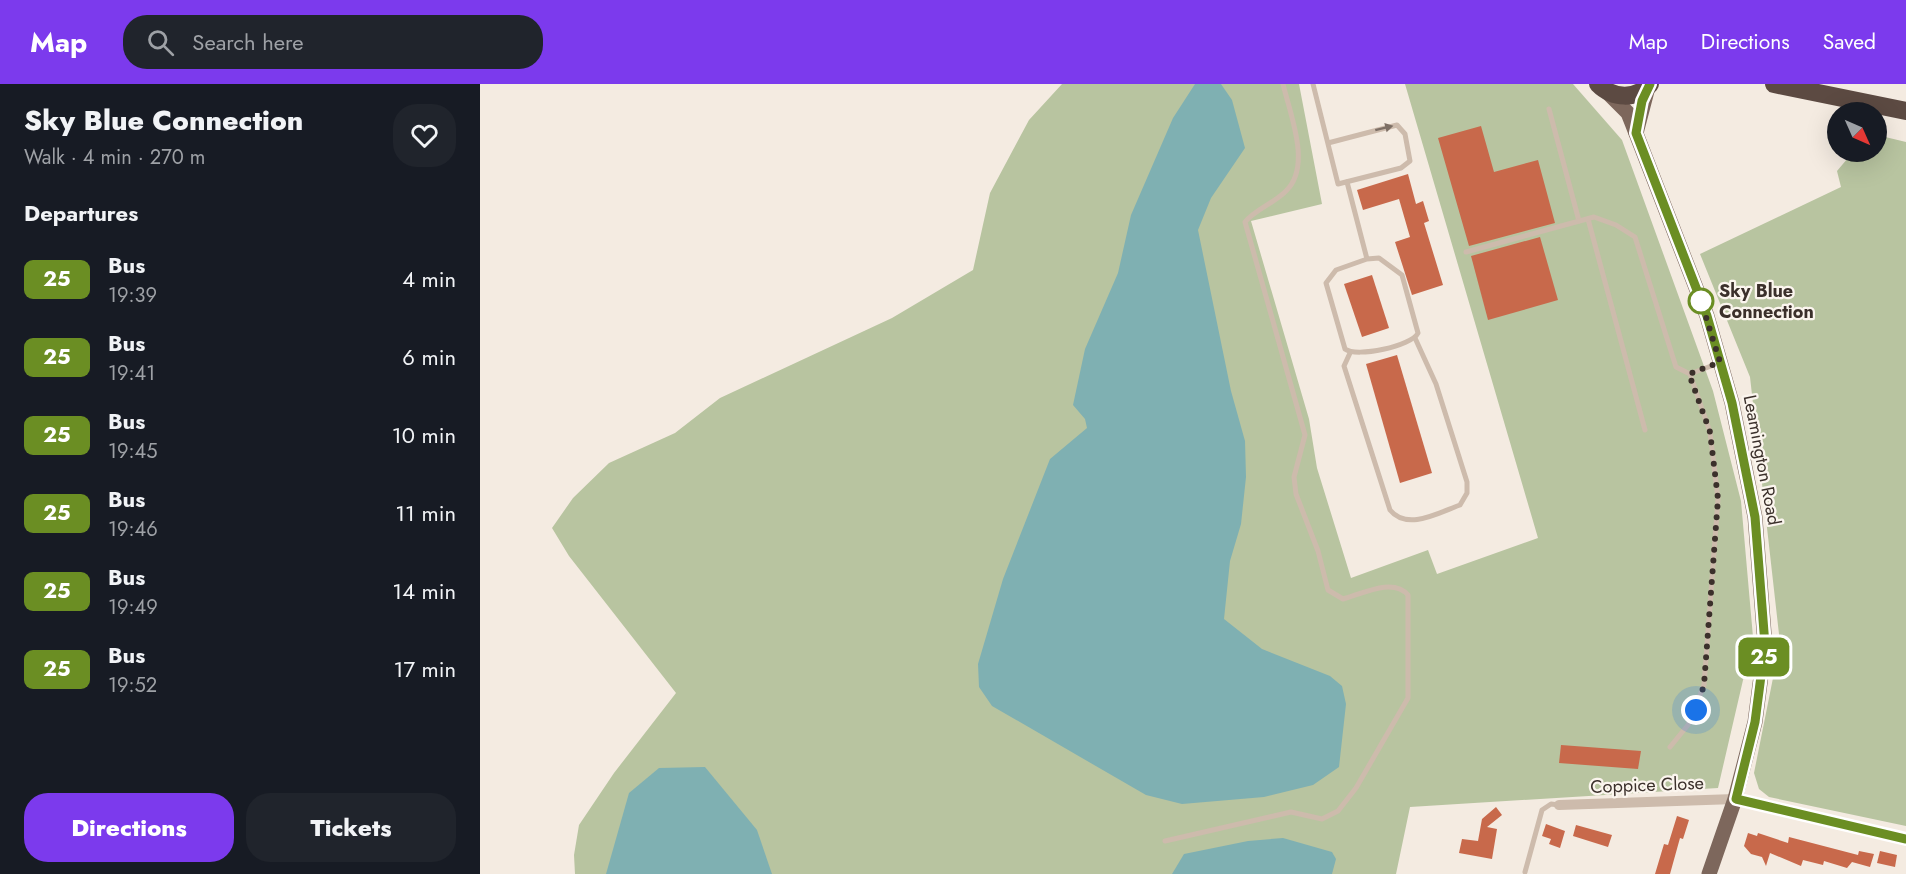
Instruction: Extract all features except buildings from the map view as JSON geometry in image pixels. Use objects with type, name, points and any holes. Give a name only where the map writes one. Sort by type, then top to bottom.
[{"type":"highway","points":[[1774,84],[1906,111]]},
{"type":"highway","points":[[1601,87],[1612,94],[1627,96],[1649,86]]},
{"type":"main road","points":[[1636,133],[1649,86]]},
{"type":"main road","name":"Leamington Road","points":[[1601,87],[1628,113],[1707,316],[1732,403],[1755,517],[1765,645],[1755,722],[1736,799],[1709,874]]},
{"type":"street","name":"Coppice Close","points":[[1559,805],[1736,799],[1906,839]]},
{"type":"lane","points":[[1165,841],[1291,812],[1322,819],[1338,811],[1356,788],[1408,698],[1408,595],[1403,589],[1389,586],[1343,598],[1328,590],[1318,551],[1296,494],[1294,477],[1305,435],[1245,222],[1252,213],[1287,191],[1296,176],[1298,151],[1283,84]]},
{"type":"lane","points":[[1313,84],[1338,184],[1409,164],[1410,156],[1403,129],[1397,125],[1328,143]]},
{"type":"lane","points":[[1549,109],[1579,221]]},
{"type":"lane","points":[[1347,182],[1367,259]]},
{"type":"lane","points":[[1466,252],[1594,217],[1616,225],[1635,237],[1676,367],[1689,374],[1710,432],[1718,499],[1704,685],[1688,725],[1670,747]]},
{"type":"lane","points":[[1588,219],[1645,430]]},
{"type":"lane","points":[[1379,258],[1402,275],[1418,333],[1415,338],[1400,344],[1355,354],[1350,353],[1345,349],[1326,283],[1336,270],[1367,259],[1379,258]]},
{"type":"lane","points":[[1350,353],[1344,366],[1390,510],[1398,519],[1405,521],[1422,518],[1460,505],[1467,493],[1467,482],[1436,384],[1415,338]]},
{"type":"lane","points":[[1689,374],[1720,362]]},
{"type":"lane","points":[[1525,872],[1542,810],[1551,804],[1559,805]]},
{"type":"green space","points":[[1062,84],[1299,84],[1322,204],[1251,221],[1309,419],[1317,468],[1351,578],[1428,550],[1437,574],[1538,538],[1405,84],[1573,84],[1622,140],[1713,391],[1741,501],[1753,637],[1718,788],[1410,807],[1396,874],[575,874],[574,855],[579,825],[614,773],[676,693],[569,556],[552,528],[573,498],[609,463],[675,433],[720,398],[892,318],[973,270],[990,193],[1029,120]]},
{"type":"green space","points":[[1887,137],[1906,142],[1906,826],[1769,797],[1759,789],[1754,773],[1780,643],[1750,377],[1700,254],[1841,187],[1837,171],[1845,162],[1887,162]]},
{"type":"water","points":[[1195,84],[1221,84],[1232,100],[1245,148],[1211,198],[1198,230],[1231,391],[1245,441],[1246,477],[1241,524],[1230,561],[1224,619],[1262,649],[1330,676],[1342,686],[1346,704],[1339,767],[1313,785],[1264,797],[1182,804],[1146,795],[992,706],[979,687],[978,664],[1003,579],[1050,459],[1087,428],[1085,419],[1073,405],[1085,349],[1118,273],[1131,215],[1173,118]]},
{"type":"water","points":[[705,767],[757,830],[772,874],[606,874],[629,793],[659,768]]},
{"type":"water","points":[[1283,838],[1332,852],[1336,859],[1332,874],[1172,874],[1184,854],[1248,841]]},
{"type":"bus line","name":"25","points":[[1650,84],[1642,101],[1636,133],[1707,316],[1732,403],[1755,517],[1765,645],[1755,722],[1736,799],[1906,839]]},
{"type":"place","name":"Sky Blue Connection","points":[[1701,301]]},
{"type":"route","points":[[1696,710],[1704,685],[1718,499],[1710,432],[1689,374],[1720,362],[1700,298],[1701,301]]}]
